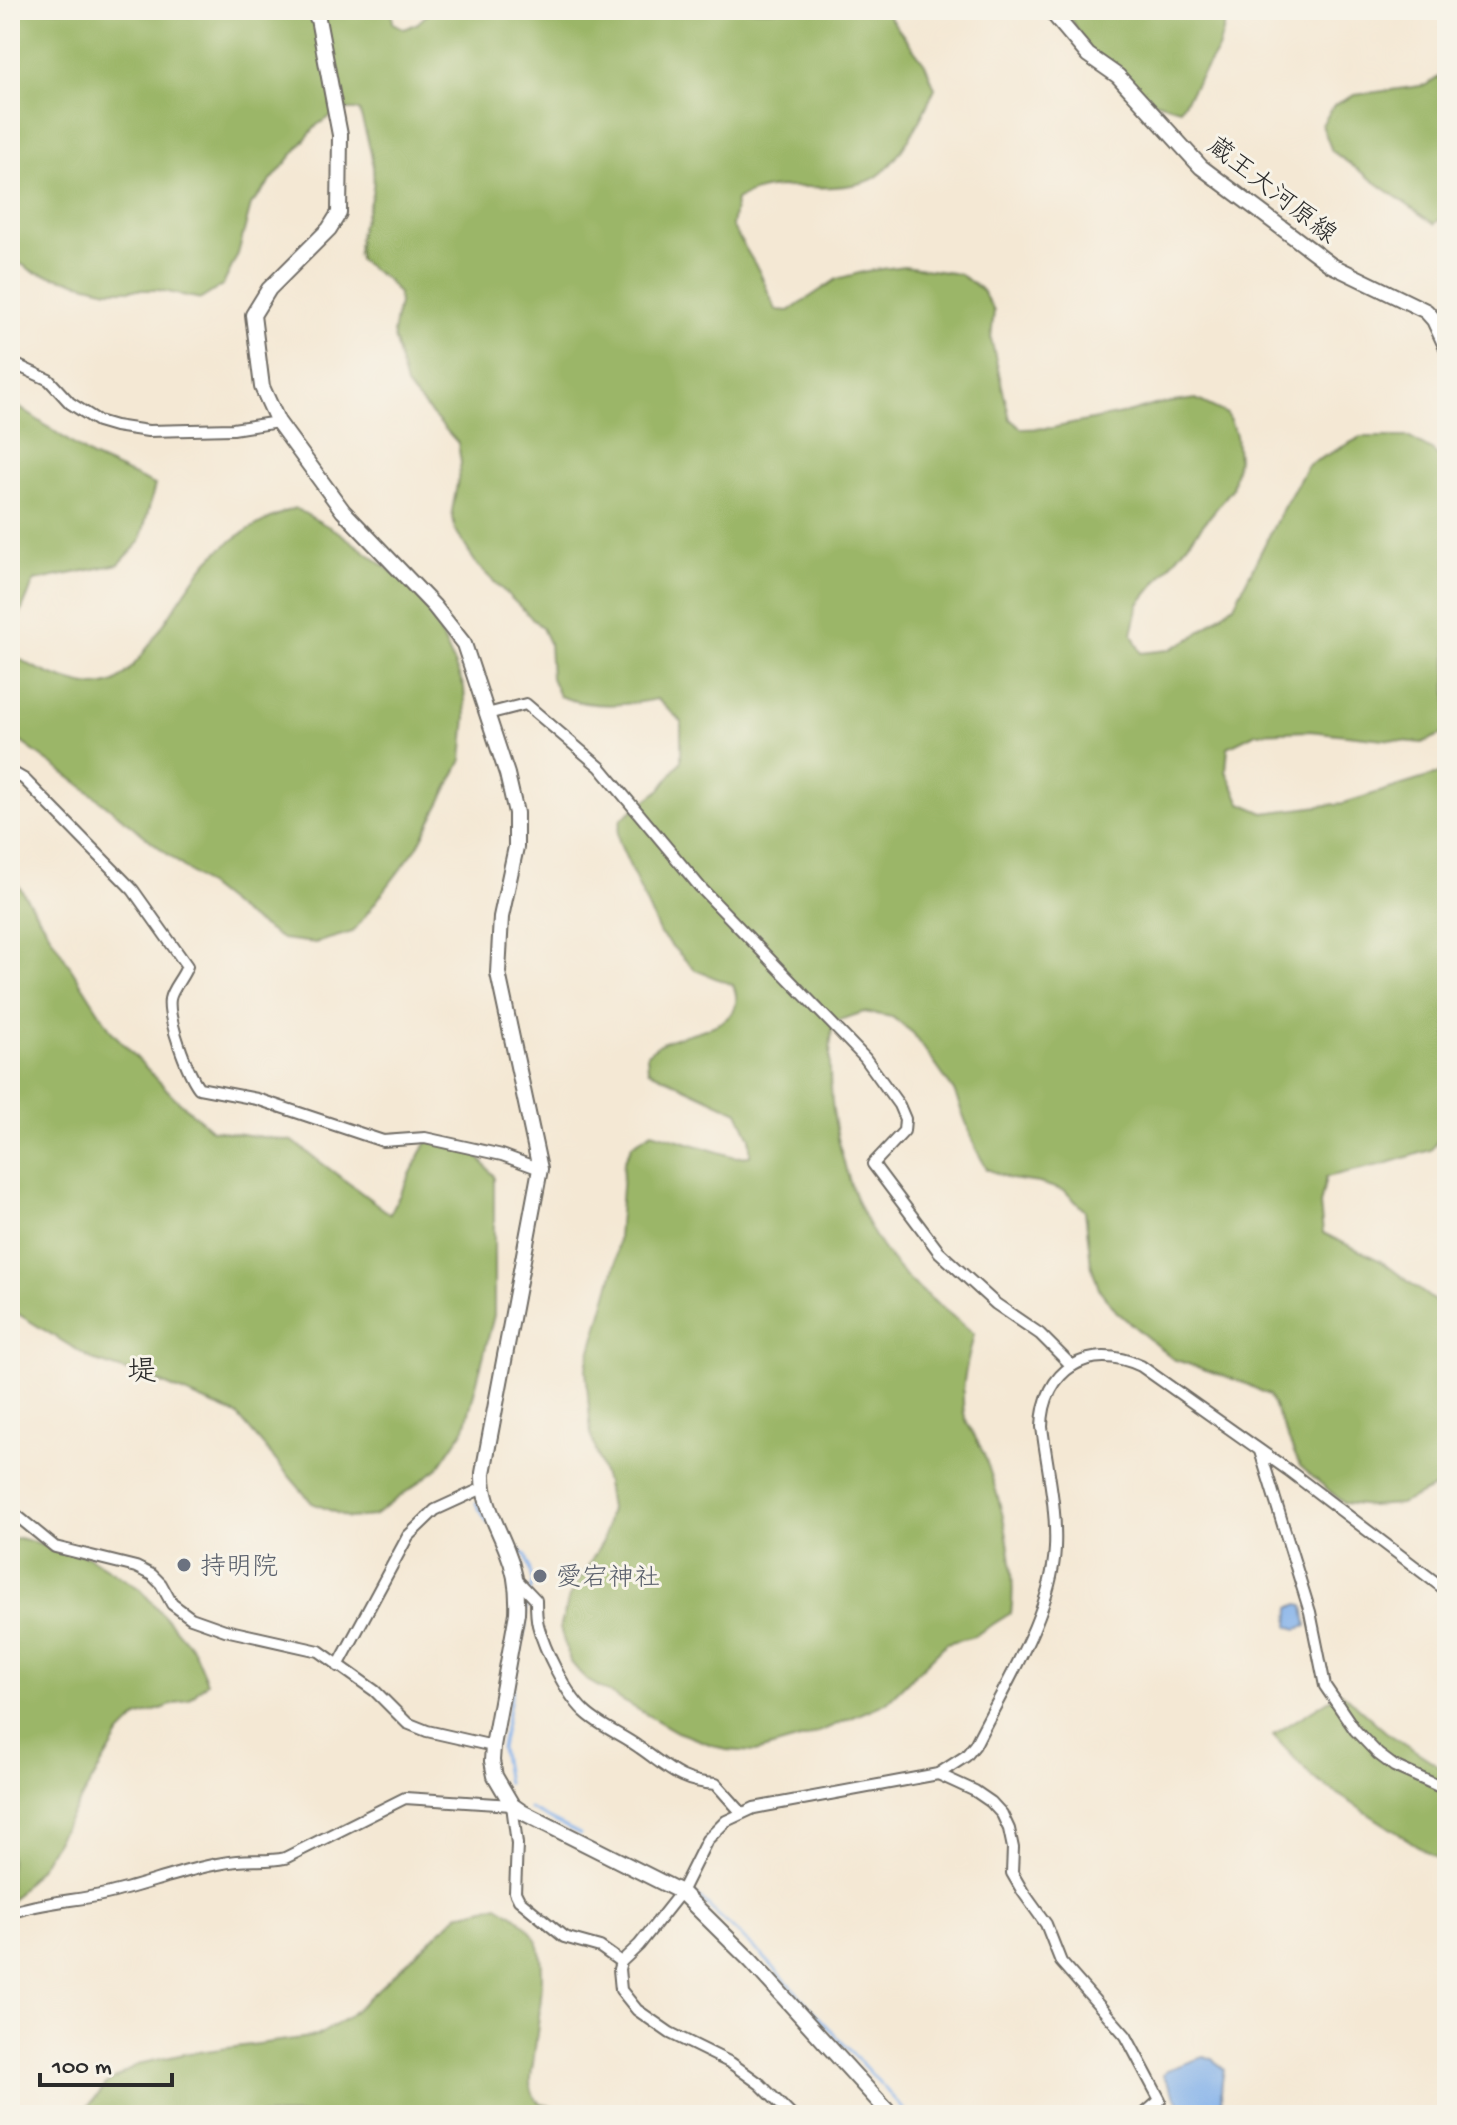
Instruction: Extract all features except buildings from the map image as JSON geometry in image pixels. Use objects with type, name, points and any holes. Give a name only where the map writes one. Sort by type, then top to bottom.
[{"type":"street","points":[[312,10],[318,19],[340,135],[339,213],[329,229],[269,289],[253,315],[262,387],[278,422],[343,511],[452,625],[464,644],[513,797],[517,827],[516,847],[501,917],[498,973],[540,1169],[485,1453],[483,1488],[525,1588],[536,1600],[537,1622],[544,1642],[577,1703],[585,1713],[676,1775],[695,1783],[716,1784],[741,1812]]},
{"type":"street","name":"蔵王大河原線","points":[[1050,10],[1088,55],[1118,76],[1201,167],[1331,265],[1426,311],[1434,320],[1447,348]]},
{"type":"street","points":[[10,362],[49,380],[70,403],[98,421],[115,426],[148,431],[233,429],[278,422]]},
{"type":"street","points":[[487,714],[526,704],[600,767],[700,887],[865,1058],[899,1105],[905,1119],[904,1131],[873,1164],[939,1252],[996,1304],[1040,1334],[1072,1366]]},
{"type":"street","points":[[10,771],[24,779],[133,890],[187,966],[183,978],[170,995],[170,1022],[190,1076],[199,1088],[257,1099],[383,1141],[425,1138],[502,1155],[540,1169]]},
{"type":"street","points":[[791,2115],[760,2084],[731,2063],[670,2033],[637,2010],[621,1990],[621,1962],[639,1945],[681,1892],[707,1840],[717,1828],[741,1812],[938,1774],[966,1756],[975,1745],[1045,1601],[1053,1566],[1055,1522],[1042,1412],[1052,1385],[1072,1366],[1099,1357],[1114,1356],[1127,1359],[1153,1373],[1447,1591]]},
{"type":"street","points":[[1260,1451],[1310,1612],[1325,1686],[1355,1730],[1378,1754],[1394,1766],[1447,1790]]},
{"type":"street","points":[[338,1666],[408,1536],[435,1510],[483,1488]]},
{"type":"street","points":[[10,1510],[55,1547],[136,1567],[152,1575],[172,1604],[191,1618],[225,1630],[312,1648],[375,1691],[407,1723],[427,1731],[493,1746]]},
{"type":"street","points":[[525,1588],[517,1613],[493,1746],[495,1776],[512,1805],[517,1844],[515,1892],[519,1900],[564,1937],[600,1947],[621,1962]]},
{"type":"street","points":[[938,1774],[975,1791],[1002,1814],[1013,1848],[1012,1873],[1046,1924],[1061,1962],[1126,2036],[1160,2100],[1143,2115]]},
{"type":"street","points":[[10,1913],[104,1894],[210,1866],[285,1858],[405,1798],[512,1805],[579,1843],[681,1892],[751,1961],[891,2115]]},
{"type":"green space","points":[[10,10],[392,10],[393,23],[405,29],[418,23],[432,10],[884,10],[925,64],[935,88],[899,154],[878,175],[861,183],[770,188],[745,195],[736,200],[732,226],[759,271],[776,310],[789,311],[837,279],[904,266],[959,274],[981,289],[994,311],[991,339],[1010,419],[1022,429],[1052,428],[1158,404],[1196,399],[1227,414],[1236,435],[1238,459],[1232,489],[1139,604],[1132,634],[1141,653],[1169,650],[1192,638],[1234,605],[1308,465],[1361,437],[1408,437],[1433,451],[1447,466],[1447,732],[1422,743],[1309,731],[1256,733],[1228,747],[1226,771],[1241,803],[1264,813],[1344,803],[1447,771],[1447,1127],[1431,1150],[1326,1177],[1320,1205],[1323,1233],[1381,1261],[1445,1309],[1447,1474],[1434,1488],[1400,1504],[1370,1506],[1344,1503],[1300,1466],[1269,1395],[1242,1382],[1173,1359],[1117,1312],[1099,1289],[1091,1264],[1085,1211],[1065,1191],[1010,1179],[987,1169],[954,1091],[913,1033],[892,1017],[864,1012],[833,1022],[831,1086],[841,1153],[851,1186],[881,1245],[909,1279],[974,1334],[964,1383],[964,1413],[985,1457],[1002,1513],[1012,1575],[1011,1613],[974,1636],[947,1643],[886,1703],[807,1737],[755,1752],[726,1750],[677,1732],[585,1679],[570,1661],[560,1628],[569,1598],[603,1541],[610,1509],[606,1483],[591,1435],[586,1368],[616,1263],[624,1162],[632,1145],[652,1132],[735,1157],[750,1156],[750,1138],[738,1112],[648,1070],[647,1054],[662,1043],[714,1026],[733,1011],[736,1000],[733,985],[695,970],[660,934],[619,842],[621,819],[661,789],[681,761],[681,721],[657,699],[608,705],[583,703],[559,696],[551,678],[549,643],[542,628],[477,565],[455,529],[452,511],[461,463],[458,443],[406,386],[393,333],[398,293],[388,281],[359,260],[360,234],[374,177],[359,110],[342,110],[317,125],[251,205],[238,254],[223,285],[201,299],[158,290],[108,290],[34,272],[10,257]]},
{"type":"green space","points":[[1065,10],[1229,10],[1218,49],[1180,109],[1126,93],[1093,55]]},
{"type":"green space","points":[[1447,71],[1447,214],[1434,224],[1332,151],[1322,125],[1334,105],[1355,95],[1427,85]]},
{"type":"green space","points":[[10,401],[92,457],[155,485],[140,542],[119,564],[34,581],[16,624],[14,655],[38,669],[82,684],[100,686],[112,683],[136,663],[211,558],[250,528],[295,508],[340,533],[415,589],[442,636],[464,687],[466,717],[462,760],[418,846],[353,932],[315,943],[282,939],[243,914],[78,783],[10,734]]},
{"type":"green space","points":[[10,872],[112,1032],[174,1097],[212,1130],[292,1141],[390,1214],[427,1141],[476,1154],[494,1176],[494,1315],[465,1428],[438,1468],[374,1516],[349,1518],[312,1503],[237,1415],[152,1379],[95,1361],[10,1309]]},
{"type":"green space","points":[[19,1538],[87,1556],[140,1589],[193,1649],[207,1682],[190,1699],[137,1717],[120,1734],[41,1866],[10,1902],[10,1539]]},
{"type":"green space","points":[[1341,1692],[1386,1732],[1447,1771],[1447,1865],[1313,1778],[1273,1735]]},
{"type":"green space","points":[[498,1905],[525,1925],[534,1936],[540,1953],[541,2001],[531,2077],[533,2095],[552,2107],[626,2115],[81,2115],[107,2084],[138,2064],[184,2054],[317,2036],[348,2017],[459,1914]]},
{"type":"water","points":[[1304,1605],[1307,1626],[1297,1629],[1289,1626],[1290,1608]]},
{"type":"water","points":[[1203,2057],[1213,2058],[1224,2070],[1221,2092],[1225,2113],[1186,2115],[1163,2075],[1167,2070]]},
{"type":"waterway","points":[[476,1503],[488,1523]]},
{"type":"waterway","points":[[507,1783],[501,1748],[525,1627],[526,1600],[533,1583],[526,1555],[511,1544]]},
{"type":"waterway","points":[[530,1809],[580,1834]]},
{"type":"waterway","points":[[694,1893],[763,1956],[909,2115]]},
{"type":"place","name":"持明院","points":[[184,1565]]},
{"type":"place","name":"愛宕神社","points":[[540,1576]]},
{"type":"district","name":"堤","points":[[142,1370]]}]
